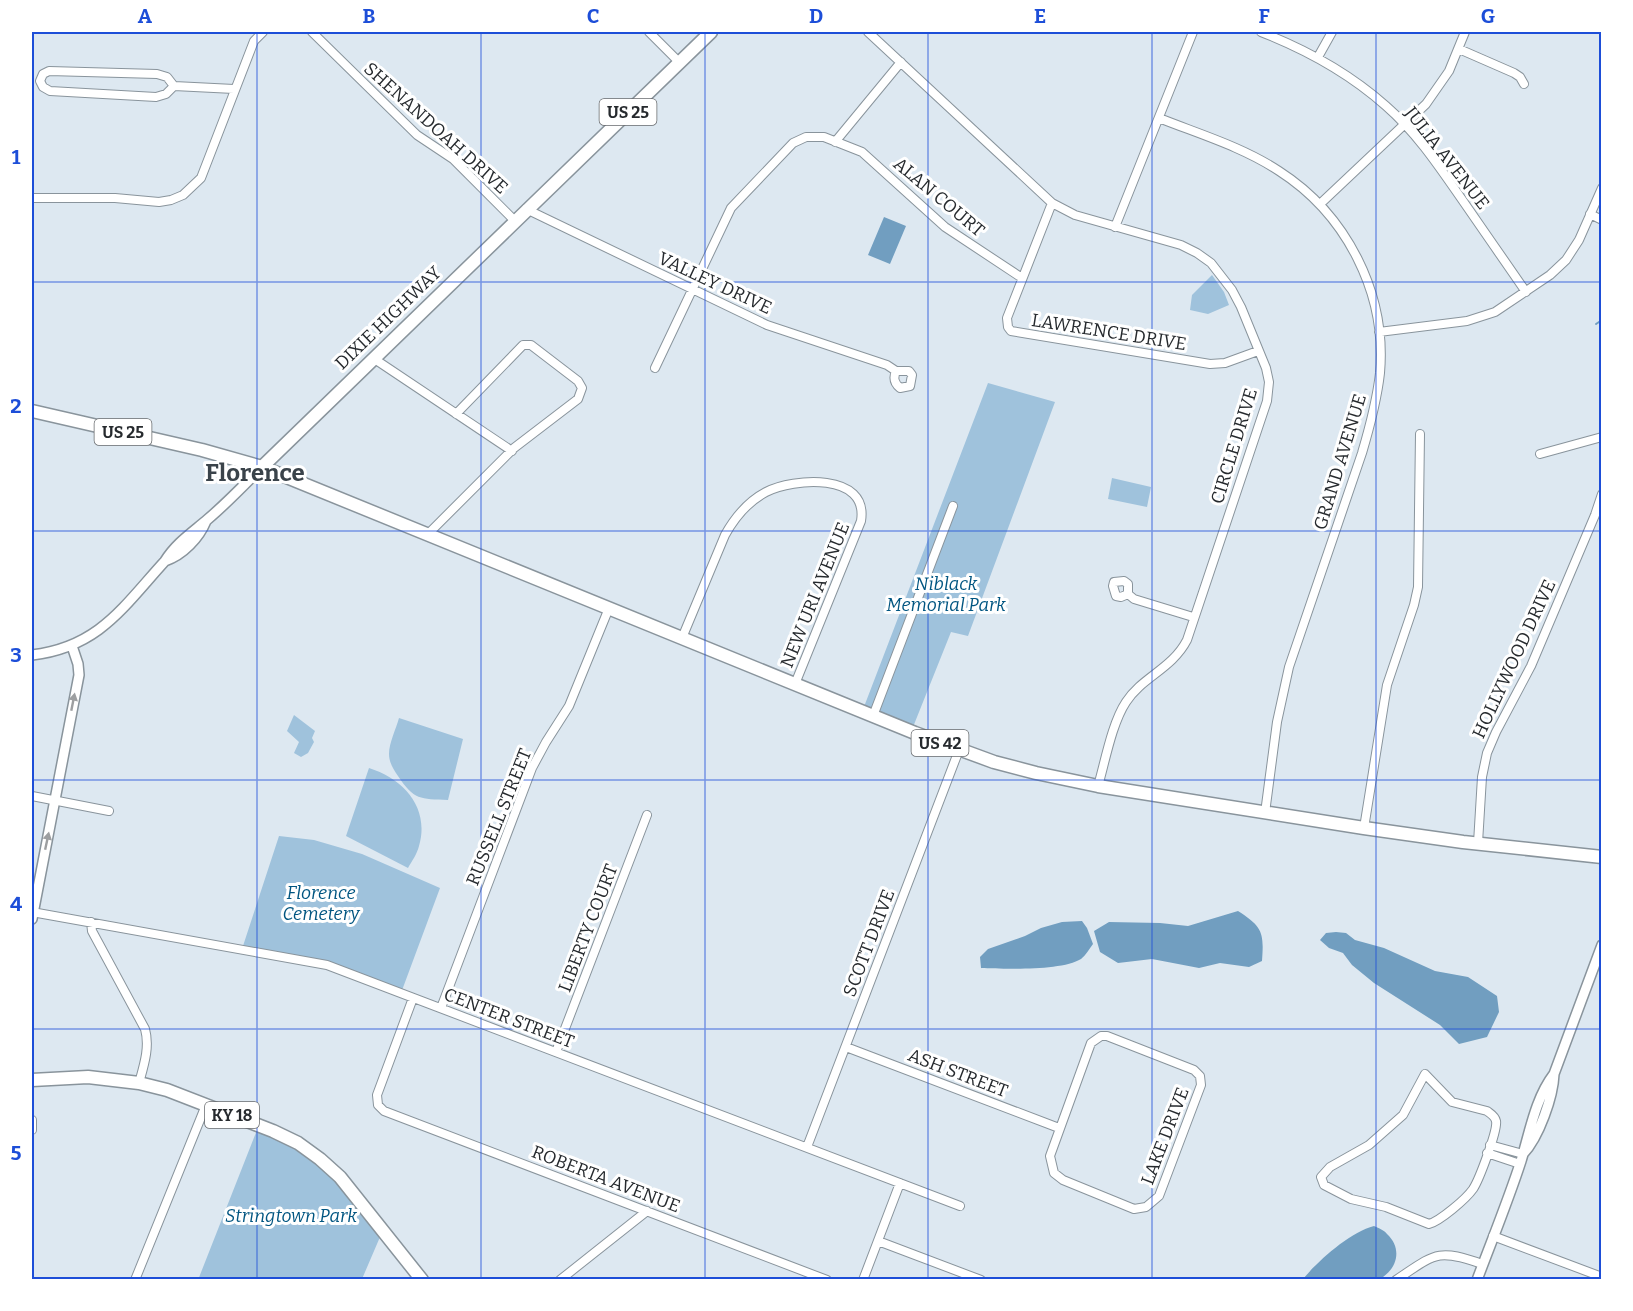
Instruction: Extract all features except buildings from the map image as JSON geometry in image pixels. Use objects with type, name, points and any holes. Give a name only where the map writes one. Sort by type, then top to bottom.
[{"type":"main road","name":"DIXIE HIGHWAY","points":[[262,467],[711,32]]},
{"type":"main road","name":"US 25","points":[[32,411],[202,450],[262,467]]},
{"type":"main road","name":"US 42","points":[[262,467],[958,750],[1036,773],[1098,786],[1364,828],[1602,857]]},
{"type":"main road","name":"KY 18","points":[[32,1080],[88,1077],[139,1083],[206,1105],[298,1143],[320,1159],[353,1192],[422,1280]]},
{"type":"street","points":[[32,198],[115,198],[159,202],[183,195],[201,178],[254,41],[263,32]]},
{"type":"street","name":"SHENANDOAH DRIVE","points":[[312,32],[417,135],[453,159],[515,221]]},
{"type":"street","points":[[649,32],[680,62]]},
{"type":"street","name":"CIRCLE DRIVE","points":[[868,32],[1052,204],[1075,215],[1181,245],[1211,263],[1237,299],[1269,382],[1267,401],[1186,640],[1179,653],[1166,667],[1142,684],[1126,702],[1119,715],[1098,786]]},
{"type":"street","points":[[1115,227],[1193,32]]},
{"type":"street","name":"JULIA AVENUE","points":[[1261,32],[1318,57],[1363,87],[1405,124],[1440,167],[1526,292]]},
{"type":"street","points":[[1318,57],[1332,32]]},
{"type":"street","points":[[1320,204],[1436,92],[1449,71],[1465,32]]},
{"type":"street","points":[[1459,49],[1514,73],[1524,84]]},
{"type":"street","points":[[835,142],[901,62]]},
{"type":"street","points":[[174,86],[167,77],[157,74],[49,70],[43,74],[40,81],[43,87],[50,91],[156,97],[166,94],[174,86],[234,89]]},
{"type":"street","name":"GRAND AVENUE","points":[[1159,118],[1261,160],[1292,179],[1320,204],[1343,233],[1359,262],[1373,299],[1379,332],[1380,371],[1372,417],[1362,453],[1289,667],[1277,722],[1265,813]]},
{"type":"street","name":"ALAN COURT","points":[[655,368],[731,208],[788,148],[800,139],[811,136],[824,137],[869,156],[945,226],[1022,278]]},
{"type":"street","points":[[1379,332],[1477,319],[1495,312],[1526,292],[1566,260],[1579,240],[1602,188]]},
{"type":"street","points":[[1022,278],[1052,204]]},
{"type":"street","name":"VALLEY DRIVE","points":[[526,209],[767,325],[896,370]]},
{"type":"street","points":[[1590,214],[1602,220]]},
{"type":"street","name":"LAWRENCE DRIVE","points":[[1022,278],[1007,318],[1008,327],[1015,332],[1210,364],[1225,363],[1258,351]]},
{"type":"street","points":[[428,534],[512,451],[578,399],[582,388],[578,381],[531,345],[523,345],[456,414]]},
{"type":"street","points":[[373,358],[512,451]]},
{"type":"street","points":[[1364,828],[1387,685],[1418,587],[1420,434]]},
{"type":"street","points":[[1540,454],[1602,437]]},
{"type":"street","points":[[32,655],[72,646],[107,624],[165,561],[176,558],[201,534],[206,521],[262,467]]},
{"type":"street","name":"NEW URI AVENUE","points":[[682,638],[725,535],[734,519],[747,505],[769,491],[794,483],[818,481],[840,486],[857,500],[861,511],[861,521],[795,684]]},
{"type":"street","name":"HOLLYWOOD DRIVE","points":[[1478,843],[1482,777],[1487,753],[1496,730],[1531,666],[1602,494]]},
{"type":"street","points":[[873,716],[953,506]]},
{"type":"street","points":[[1128,594],[1134,599],[1193,617]]},
{"type":"street","name":"RUSSELL STREET","points":[[441,1008],[532,768],[569,706],[609,608]]},
{"type":"street","points":[[32,914],[79,675],[72,646]]},
{"type":"street","name":"SCOTT DRIVE","points":[[807,1147],[958,750]]},
{"type":"street","points":[[32,796],[109,811]]},
{"type":"street","name":"LIBERTY COURT","points":[[556,1052],[647,815]]},
{"type":"street","name":"CENTER STREET","points":[[32,914],[91,922],[327,965],[960,1206]]},
{"type":"street","points":[[91,922],[92,931],[148,1038],[139,1083]]},
{"type":"street","points":[[1477,1280],[1521,1159],[1532,1144],[1554,1088],[1554,1074],[1602,945]]},
{"type":"street","name":"ROBERTA AVENUE","points":[[413,998],[377,1095],[378,1104],[384,1111],[827,1280]]},
{"type":"street","name":"LAKE DRIVE","points":[[1107,1036],[1194,1070],[1200,1076],[1201,1085],[1159,1196],[1146,1207],[1130,1208],[1058,1177],[1052,1168],[1050,1156],[1059,1128],[1091,1043],[1097,1038],[1107,1036]]},
{"type":"street","name":"ASH STREET","points":[[846,1047],[1059,1128]]},
{"type":"street","points":[[1425,1074],[1452,1102],[1491,1114],[1496,1126],[1489,1149],[1477,1182],[1470,1193],[1438,1220],[1429,1224],[1386,1207],[1351,1199],[1324,1185],[1320,1179],[1326,1169],[1369,1145],[1403,1115],[1425,1074]]},
{"type":"street","points":[[135,1280],[206,1105]]},
{"type":"street","points":[[32,1120],[32,1130]]},
{"type":"street","points":[[1489,1149],[1521,1159]]},
{"type":"street","points":[[863,1280],[900,1183]]},
{"type":"street","points":[[560,1280],[647,1211]]},
{"type":"street","points":[[1493,1236],[1602,1277]]},
{"type":"street","points":[[878,1240],[981,1280]]},
{"type":"street","points":[[1396,1280],[1442,1254],[1456,1255],[1482,1264]]},
{"type":"green space","points":[[1212,275],[1224,292],[1229,305],[1208,314],[1190,310],[1192,295]]},
{"type":"green space","name":"Niblack Memorial Park","points":[[988,383],[1055,402],[968,636],[951,632],[911,732],[862,712]]},
{"type":"green space","points":[[1112,478],[1151,487],[1147,507],[1108,499]]},
{"type":"green space","points":[[294,715],[315,731],[312,738],[314,742],[308,753],[301,757],[294,753],[299,742],[287,731]]},
{"type":"green space","points":[[399,718],[463,739],[448,800],[418,797],[409,790],[394,771],[389,750]]},
{"type":"green space","points":[[369,768],[393,779],[403,787],[417,808],[421,819],[421,832],[418,849],[408,868],[346,836]]},
{"type":"green space","name":"Florence Cemetery","points":[[279,836],[314,840],[362,854],[440,888],[401,993],[327,965],[242,949]]},
{"type":"green space","name":"Stringtown Park","points":[[259,1125],[320,1159],[383,1230],[362,1279],[198,1280]]},
{"type":"shaded area","points":[[884,217],[906,226],[890,264],[868,255]]},
{"type":"shaded area","points":[[1238,911],[1257,926],[1262,937],[1262,961],[1249,967],[1220,963],[1199,968],[1152,959],[1118,963],[1100,952],[1094,931],[1109,922],[1188,926]]},
{"type":"shaded area","points":[[1082,921],[1093,944],[1081,959],[1061,966],[1018,969],[981,968],[980,957],[988,949],[1041,928],[1062,922]]},
{"type":"shaded area","points":[[1326,933],[1346,933],[1355,940],[1384,948],[1435,971],[1468,977],[1497,996],[1499,1012],[1487,1037],[1459,1044],[1440,1025],[1374,983],[1352,965],[1343,953],[1329,948],[1320,940]]},
{"type":"shaded area","points":[[1374,1226],[1386,1233],[1395,1246],[1396,1258],[1386,1275],[1380,1279],[1303,1279],[1345,1241]]},
{"type":"waterway","points":[[1596,324],[1602,320]]},
{"type":"district","name":"Florence","points":[[255,473]]}]
